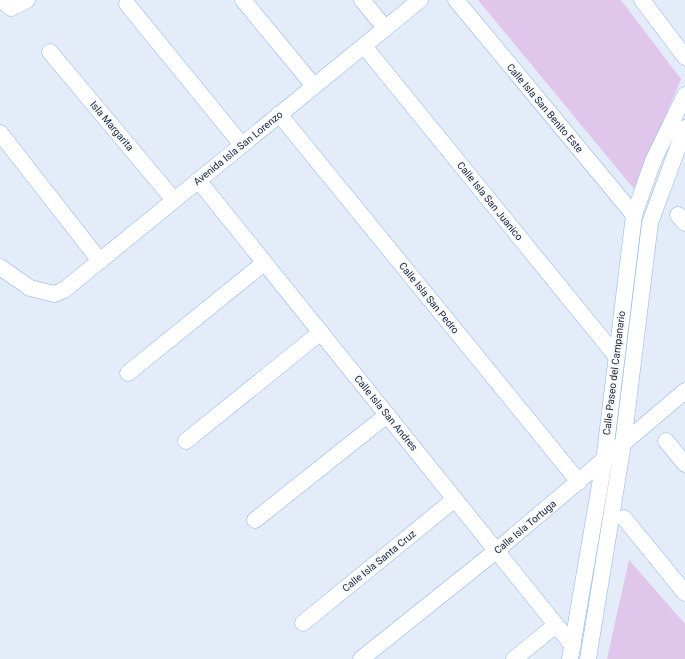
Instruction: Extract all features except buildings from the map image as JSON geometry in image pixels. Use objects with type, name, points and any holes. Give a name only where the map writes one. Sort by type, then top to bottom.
[{"type":"street","points":[[2,0],[11,8],[27,0]]},
{"type":"street","points":[[243,0],[314,86]]},
{"type":"street","points":[[362,0],[385,28]]},
{"type":"street","name":"Avenida Isla San Lorenzo","points":[[0,267],[30,288],[54,294],[64,290],[420,0]]},
{"type":"street","name":"Calle Isla San Benito Este","points":[[456,0],[634,215]]},
{"type":"street","points":[[642,0],[685,57]]},
{"type":"street","points":[[646,0],[685,48]]},
{"type":"street","points":[[127,4],[242,145]]},
{"type":"street","name":"Calle Isla San Juanico","points":[[364,46],[616,356]]},
{"type":"street","name":"Isla Margarita","points":[[50,52],[174,200]]},
{"type":"street","name":"Calle Paseo del Campanario","points":[[572,652],[604,461],[634,215],[653,161],[685,95]]},
{"type":"street","name":"Calle Isla San Pedro","points":[[279,114],[579,482]]},
{"type":"street","name":"Calle Paseo del Campanario","points":[[588,659],[623,444],[650,223],[685,128]]},
{"type":"street","points":[[0,133],[100,261]]},
{"type":"street","name":"Calle Isla San Andres","points":[[198,180],[556,625],[572,652]]},
{"type":"street","points":[[128,373],[264,263]]},
{"type":"street","points":[[186,441],[321,332]]},
{"type":"street","name":"Calle Isla Tortuga","points":[[361,659],[496,551],[685,391]]},
{"type":"street","points":[[255,520],[387,415]]},
{"type":"street","points":[[666,441],[685,464]]},
{"type":"street","name":"Calle Isla Santa Cruz","points":[[302,623],[455,499]]},
{"type":"street","points":[[624,518],[685,593]]},
{"type":"street","points":[[514,659],[556,625]]},
{"type":"shaded area","points":[[478,0],[621,0],[681,79],[634,189]]},
{"type":"shaded area","points":[[629,560],[685,624],[685,659],[607,659]]}]
